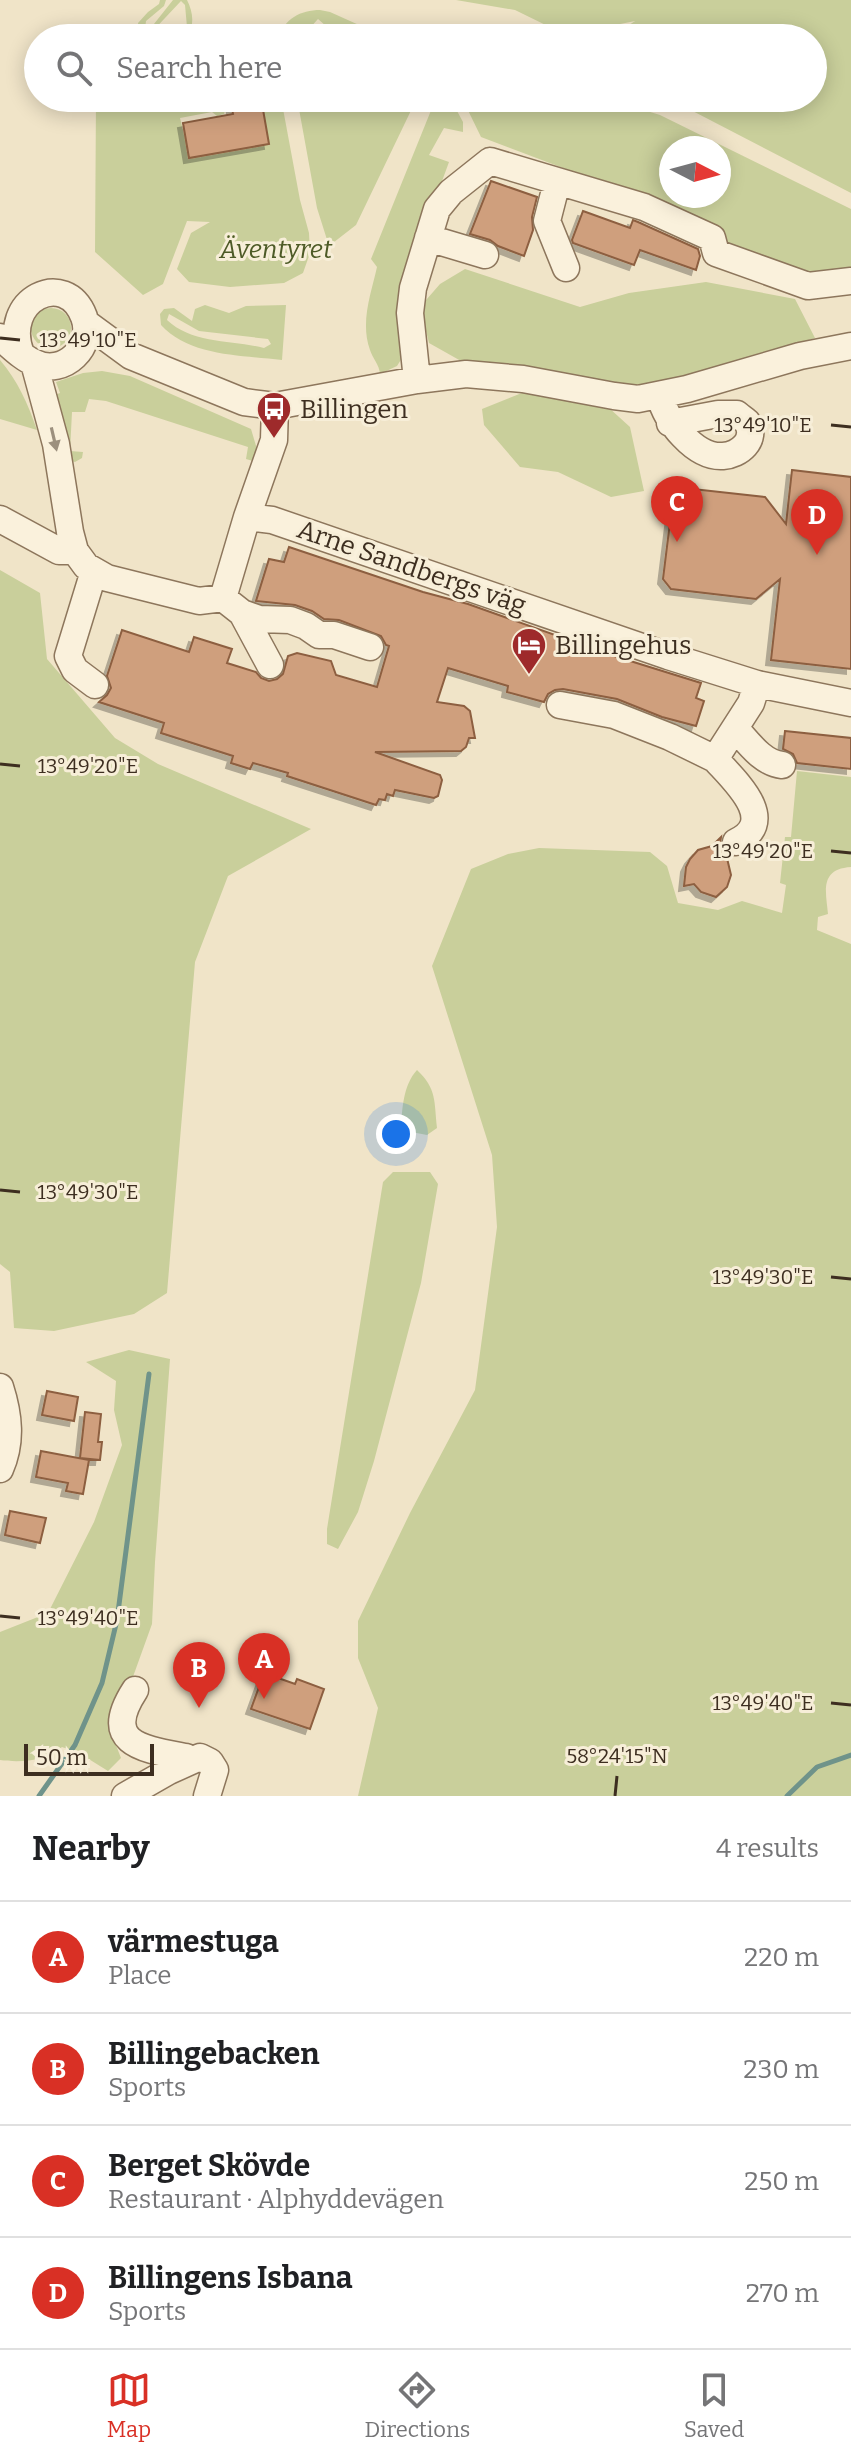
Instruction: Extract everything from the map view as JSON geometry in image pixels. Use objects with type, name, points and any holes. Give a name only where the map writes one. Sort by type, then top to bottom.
[{"type":"street","points":[[417,380],[410,313],[413,288],[437,209],[451,192],[490,161],[644,207],[712,238],[716,253],[808,286],[851,281]]},
{"type":"street","points":[[557,182],[547,221],[566,268]]},
{"type":"street","points":[[428,238],[485,255]]},
{"type":"street","points":[[71,360],[84,343],[86,323],[81,310],[72,300],[46,292],[11,307],[15,316],[12,329],[15,342],[28,359],[56,444],[75,551],[86,566],[107,578],[199,601],[233,605],[259,619],[290,620],[319,635],[334,635],[370,647]]},
{"type":"street","points":[[86,323],[131,356],[244,402],[275,406],[466,374],[523,379],[638,399],[660,396],[800,356],[851,346]]},
{"type":"street","points":[[0,337],[28,359],[47,367],[71,360],[131,356]]},
{"type":"street","points":[[660,396],[670,423]]},
{"type":"street","points":[[270,665],[233,605],[247,517],[274,440],[275,406]]},
{"type":"street","name":"Arne Sandbergs väg","points":[[247,517],[272,520],[757,684],[851,703]]},
{"type":"street","points":[[0,519],[59,551],[75,551]]},
{"type":"street","points":[[94,571],[68,656],[75,670],[95,685]]},
{"type":"street","points":[[715,759],[751,703],[757,684]]},
{"type":"street","points":[[560,705],[614,715],[715,759],[753,807],[755,816],[752,827],[745,838],[736,842]]},
{"type":"street","points":[[735,728],[761,755],[773,764],[782,765]]},
{"type":"street","points":[[0,1387],[8,1421],[5,1459],[0,1469]]},
{"type":"street","points":[[135,1690],[124,1707],[122,1717],[123,1730],[129,1740],[148,1749],[186,1757],[188,1761]]},
{"type":"street","points":[[125,1796],[200,1757],[210,1762],[215,1770],[207,1796]]},
{"type":"green space","points":[[160,0],[166,0],[146,24],[138,24],[148,12]]},
{"type":"green space","points":[[173,0],[187,0],[191,24],[187,24],[185,5],[181,1],[159,24],[154,24]]},
{"type":"green space","points":[[456,0],[851,0],[851,193],[695,112],[827,112],[827,24],[631,24],[635,21],[620,24],[544,24],[515,10]]},
{"type":"green space","points":[[306,12],[330,12],[357,24],[324,24],[318,19],[314,24],[287,24]]},
{"type":"green space","name":"Äventyret","points":[[96,112],[212,112],[180,118],[190,158],[269,144],[263,112],[284,112],[309,233],[310,253],[303,273],[284,283],[230,287],[189,282],[177,269],[191,233],[210,222],[187,221],[163,284],[143,295],[95,252]]},
{"type":"green space","points":[[300,112],[410,112],[356,225],[329,246],[317,208]]},
{"type":"green space","points":[[430,112],[458,112],[463,122],[463,132],[444,128],[429,155],[449,162],[407,277],[402,358],[397,366],[380,374],[370,350],[366,329],[377,267],[371,259]]},
{"type":"green space","points":[[469,112],[650,112],[703,136],[659,136],[659,204],[481,137]]},
{"type":"green space","points":[[731,150],[851,209],[851,275],[815,281],[745,257],[680,212],[669,208],[731,208]]},
{"type":"green space","points":[[465,269],[580,307],[629,293],[706,282],[795,299],[815,338],[691,378],[616,389],[461,361],[429,343],[420,307],[440,284]]},
{"type":"green space","points":[[205,305],[229,313],[246,306],[286,305],[282,360],[202,349],[173,335],[161,325],[160,314],[164,309],[174,308],[192,321],[195,309]],"holes":[[[169,314],[199,331],[268,339],[271,344],[264,348],[201,337],[177,328],[167,320]]]},
{"type":"green space","points":[[51,308],[65,314],[71,328],[65,342],[51,348],[37,342],[31,328],[37,314]]},
{"type":"green space","points":[[0,360],[22,393],[37,430],[0,419]]},
{"type":"green space","points":[[102,371],[130,376],[251,429],[257,449],[253,461],[246,459],[248,447],[106,401],[89,399],[85,412],[72,412],[70,451],[83,452],[82,458],[75,462],[68,460],[52,396],[60,393],[56,382],[83,373]]},
{"type":"green space","points":[[532,389],[608,407],[630,427],[644,491],[611,497],[558,472],[520,467],[484,425],[482,409]]},
{"type":"green space","points":[[0,570],[40,593],[47,659],[115,738],[158,764],[311,829],[228,876],[195,962],[167,1293],[134,1314],[54,1331],[14,1328],[10,1272],[0,1264]]},
{"type":"green space","points":[[797,771],[851,777],[851,867],[834,872],[829,877],[826,890],[828,914],[818,917],[817,930],[851,944],[851,1796],[358,1796],[378,1708],[358,1658],[358,1621],[410,1513],[475,1390],[497,1227],[492,1155],[432,966],[471,869],[508,854],[539,848],[650,852],[667,866],[678,903],[718,910],[742,901],[782,913],[786,885],[780,883],[785,837],[791,837]]},
{"type":"green space","points":[[417,1070],[428,1083],[435,1103],[437,1128],[427,1135],[401,1130],[406,1090]]},
{"type":"green space","points":[[393,1172],[430,1172],[438,1184],[421,1283],[374,1461],[358,1512],[338,1549],[327,1544],[327,1529],[383,1182]]},
{"type":"green space","points":[[129,1350],[170,1359],[152,1624],[112,1735],[121,1758],[108,1771],[79,1753],[62,1747],[33,1760],[0,1760],[0,1632],[48,1613],[94,1522],[122,1445],[114,1410],[116,1381],[86,1362]]},
{"type":"building","points":[[263,112],[269,144],[189,158],[183,123]]},
{"type":"building","points":[[491,181],[537,197],[532,217],[533,230],[524,256],[470,234]]},
{"type":"building","points":[[583,211],[630,228],[633,220],[698,249],[700,256],[696,270],[640,250],[634,265],[573,243]]},
{"type":"building","points":[[792,470],[851,477],[851,669],[771,660],[780,579],[756,599],[671,589],[663,579],[673,498],[684,488],[765,497],[786,524]]},
{"type":"building","name":"Billingehus","points":[[289,547],[701,683],[696,698],[704,701],[696,726],[662,717],[617,699],[563,689],[548,694],[544,702],[507,692],[508,686],[448,668],[437,702],[464,706],[470,711],[475,738],[469,738],[461,751],[375,752],[440,775],[442,780],[438,796],[434,798],[395,790],[393,796],[387,794],[385,800],[379,799],[376,805],[287,776],[288,773],[253,763],[250,769],[231,763],[233,756],[161,733],[164,723],[99,702],[111,688],[107,676],[122,630],[189,652],[194,637],[232,649],[227,663],[256,672],[269,681],[283,674],[288,656],[297,653],[331,661],[336,675],[377,687],[389,646],[381,636],[339,620],[324,619],[295,605],[256,601],[269,559],[284,562]]},
{"type":"building","points":[[785,731],[851,738],[851,769],[797,763],[793,754],[783,749]]},
{"type":"building","points":[[721,837],[720,844],[731,875],[727,887],[716,897],[701,892],[694,884],[684,886],[690,859],[698,850],[712,846]]},
{"type":"building","points":[[47,1391],[78,1397],[74,1421],[42,1415]]},
{"type":"building","points":[[85,1412],[101,1414],[100,1460],[80,1458]]},
{"type":"building","points":[[41,1451],[89,1460],[83,1494],[66,1491],[68,1483],[36,1477]]},
{"type":"building","points":[[10,1511],[46,1518],[40,1543],[5,1535]]},
{"type":"building","points":[[264,1673],[295,1684],[297,1679],[324,1689],[310,1729],[251,1709]]},
{"type":"waterway","points":[[39,1796],[75,1745],[102,1683],[117,1620],[149,1374]]},
{"type":"waterway","points":[[787,1796],[817,1767],[851,1755]]},
{"type":"place","name":"Billingen","points":[[274,440]]},
{"type":"place","name":"Berget Skövde","points":[[677,542]]},
{"type":"place","name":"Billingens Isbana","points":[[817,555]]},
{"type":"place","name":"Billingehus","points":[[529,676]]},
{"type":"place","name":"värmestuga","points":[[264,1699]]},
{"type":"place","name":"Billingebacken","points":[[199,1708]]}]
